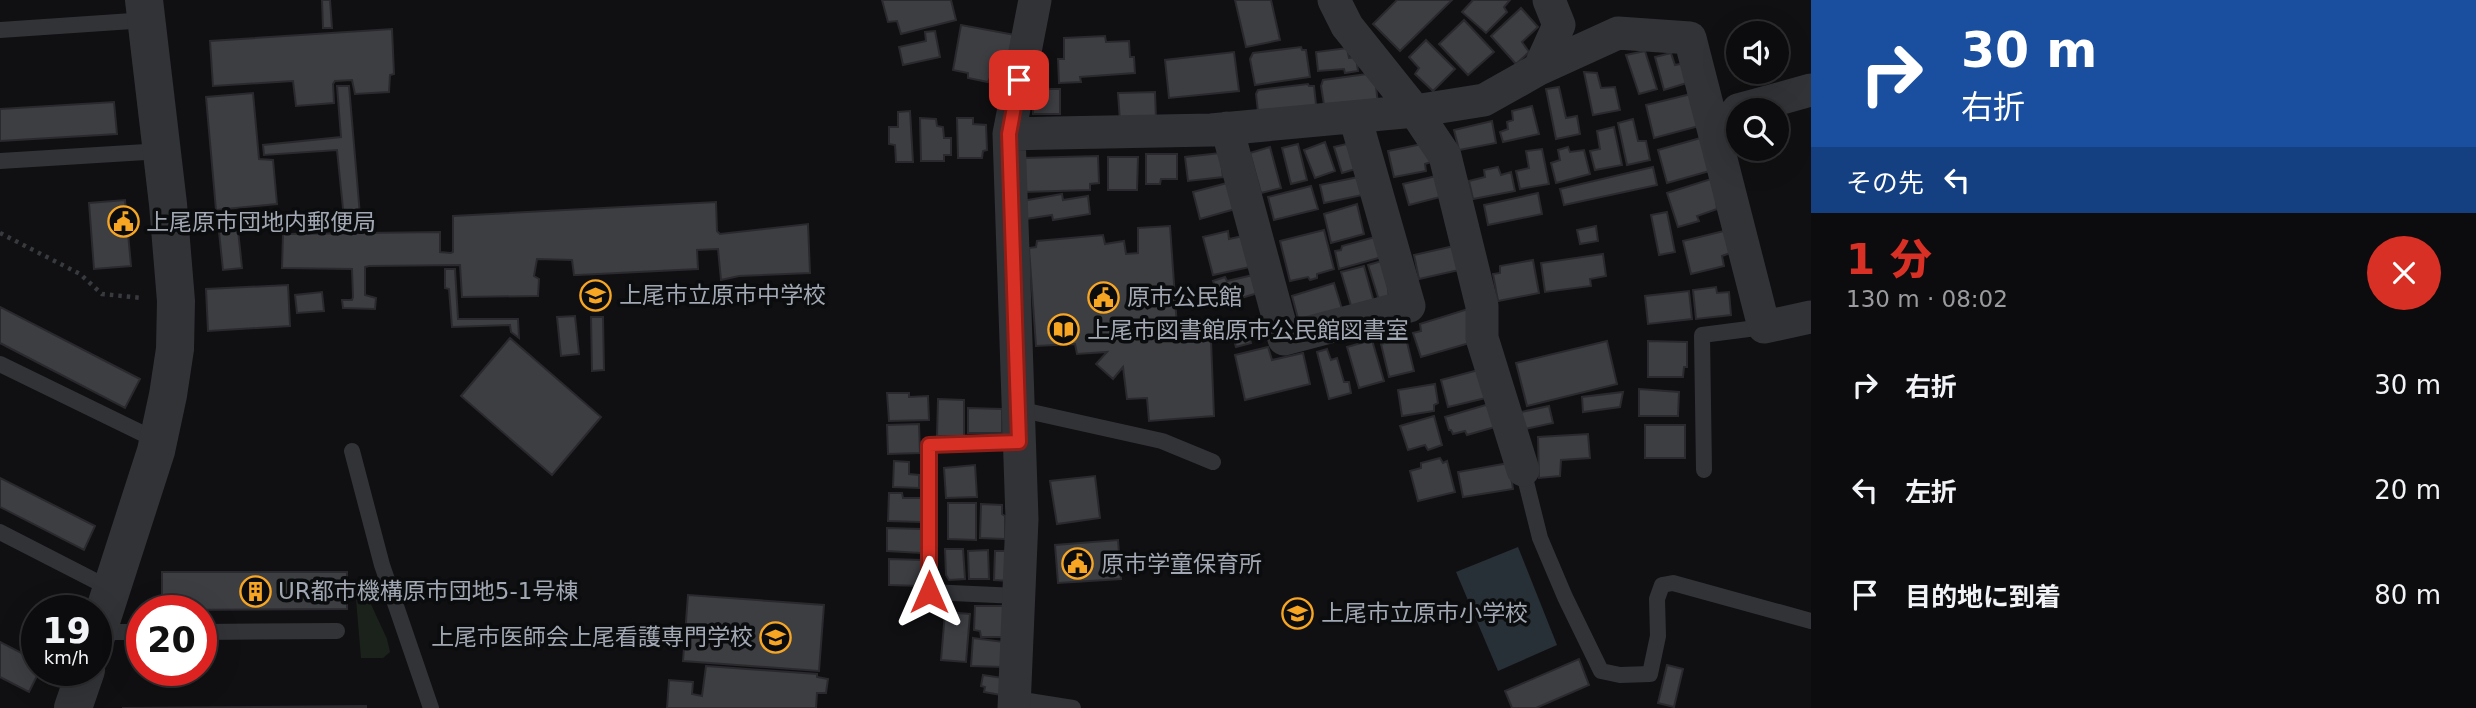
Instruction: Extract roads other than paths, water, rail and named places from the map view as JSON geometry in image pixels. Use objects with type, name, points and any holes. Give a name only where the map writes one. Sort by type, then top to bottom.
[{"type":"street","points":[[1015,704],[1022,519],[1009,134],[1035,0]]},
{"type":"street","points":[[1334,0],[1347,26],[1415,111],[1445,156],[1482,306],[1482,338],[1523,470]]},
{"type":"street","points":[[1539,69],[1559,24],[1549,0]]},
{"type":"street","points":[[109,595],[158,442],[175,349],[176,301],[146,10]]},
{"type":"street","points":[[1009,134],[1227,128],[1415,111],[1484,100],[1539,69],[1618,33],[1690,38],[1726,107]]},
{"type":"street","points":[[1782,98],[1811,90]]},
{"type":"street","points":[[1227,128],[1284,339],[1409,306],[1355,117]]},
{"type":"street","points":[[1737,161],[1764,327],[1811,317]]},
{"type":"street","points":[[73,708],[81,686]]},
{"type":"lane","points":[[0,30],[146,10]]},
{"type":"lane","points":[[0,161],[162,151]]},
{"type":"lane","points":[[1704,470],[1702,335],[1764,327]]},
{"type":"lane","points":[[0,364],[158,442]]},
{"type":"lane","points":[[1019,596],[929,592],[929,445],[1019,425],[1162,441],[1213,463]]},
{"type":"lane","points":[[352,451],[382,565],[431,708]]},
{"type":"lane","points":[[1523,470],[1540,538],[1601,671],[1620,675],[1650,674],[1658,636],[1657,600],[1662,585],[1673,583],[1811,621]]},
{"type":"lane","points":[[0,532],[111,589]]},
{"type":"lane","points":[[217,632],[338,631]]},
{"type":"lane","points":[[1015,704],[1073,708]]},
{"type":"place","name":"上尾原市団地内郵便局","points":[[123,222]]},
{"type":"place","name":"上尾市立原市中学校","points":[[596,295]]},
{"type":"place","name":"原市公民館","points":[[1104,297]]},
{"type":"place","name":"上尾市図書館原市公民館図書室","points":[[1064,330]]},
{"type":"place","name":"原市学童保育所","points":[[1078,564]]},
{"type":"place","name":"UR都市機構原市団地5-1号棟","points":[[255,591]]},
{"type":"place","name":"上尾市立原市小学校","points":[[1298,613]]},
{"type":"place","name":"上尾市医師会上尾看護専門学校","points":[[776,637]]}]
